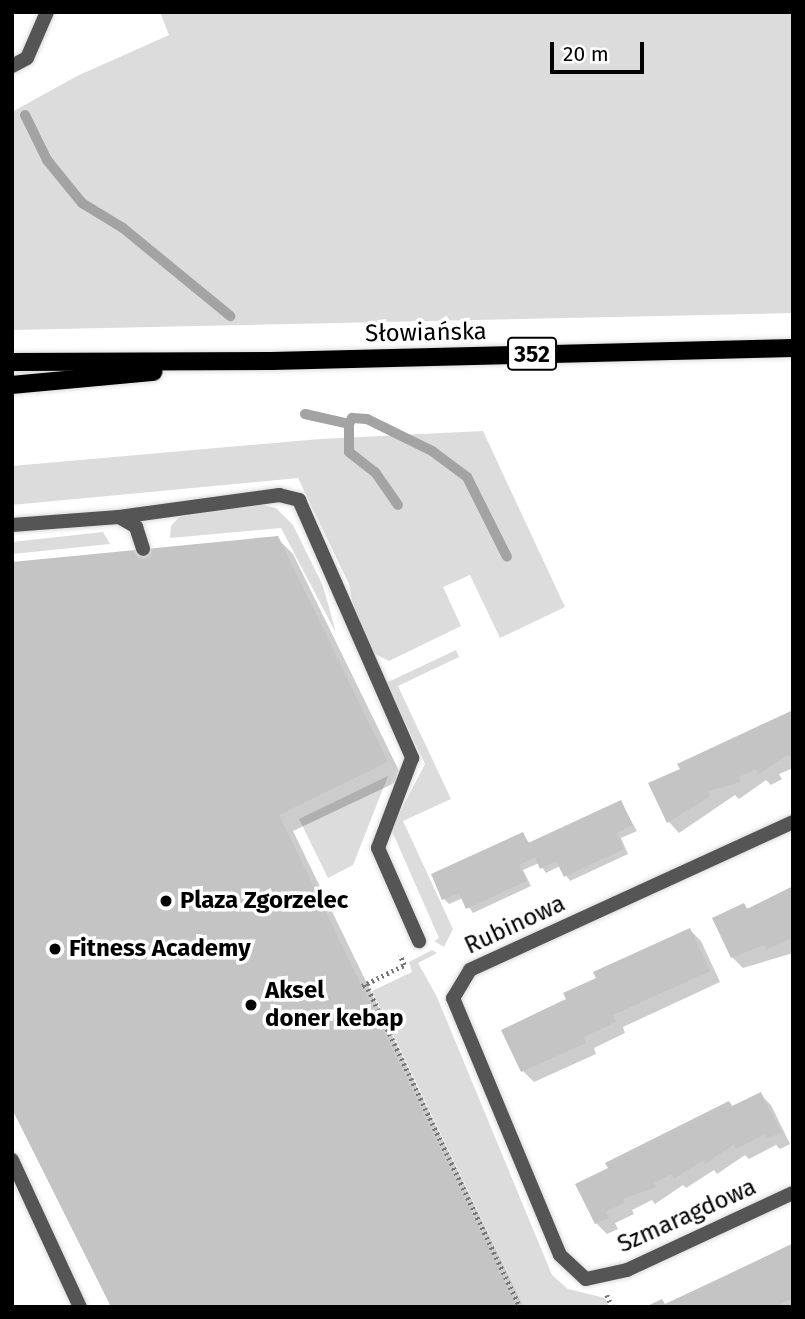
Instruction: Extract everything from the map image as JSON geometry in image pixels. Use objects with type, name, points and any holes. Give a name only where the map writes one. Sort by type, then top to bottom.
[{"type":"main road","name":"Słowiańska","points":[[12,362],[271,361],[793,348]]},
{"type":"main road","name":"Słowiańska","points":[[12,385],[271,361]]},
{"type":"street","points":[[12,66],[27,58],[47,12]]},
{"type":"street","points":[[12,525],[119,517],[279,495],[299,500],[412,758],[378,848],[419,942]]},
{"type":"street","points":[[119,517],[136,527],[143,549]]},
{"type":"street","name":"Rubinowa","points":[[600,1279],[586,1279],[560,1255],[453,998],[456,988],[470,970],[793,822]]},
{"type":"street","points":[[12,1160],[80,1307]]},
{"type":"street","name":"Szmaragdowa","points":[[600,1279],[793,1193]]},
{"type":"path","points":[[404,965],[364,985],[520,1307]]},
{"type":"shaded area","points":[[160,12],[793,12],[793,313],[12,330],[12,112],[77,76],[169,35]]},
{"type":"shaded area","points":[[483,431],[565,607],[500,638],[470,575],[443,587],[461,626],[389,661],[371,652],[356,621],[349,584],[298,478],[12,505],[12,466],[320,439]]},
{"type":"shaded area","points":[[257,504],[276,508],[293,525],[323,586],[336,633],[281,528],[170,538],[171,526],[179,517]]},
{"type":"shaded area","points":[[103,532],[110,544],[12,554],[12,542]]},
{"type":"shaded area","points":[[456,650],[459,657],[398,686],[451,799],[403,821],[453,929],[444,947],[434,941],[439,938],[391,829],[425,764],[386,683]]},
{"type":"shaded area","points":[[388,776],[353,865],[328,878],[299,819]]},
{"type":"shaded area","points":[[432,950],[437,953],[418,963],[437,997],[552,1275],[568,1289],[605,1298],[609,1307],[524,1307],[372,991],[412,972],[409,962]]},
{"type":"building","name":"Plaza Zgorzelec","points":[[278,536],[388,762],[279,815],[517,1307],[111,1307],[12,1109],[12,562]]},
{"type":"building","points":[[793,710],[793,758],[787,755],[758,775],[756,769],[739,777],[741,782],[708,791],[710,796],[667,823],[648,783],[680,769],[677,764]]},
{"type":"building","points":[[621,800],[633,825],[617,833],[624,849],[564,877],[556,861],[540,869],[535,857],[519,865],[527,881],[466,909],[459,893],[442,900],[431,874],[523,832],[528,843]]},
{"type":"building","points":[[793,886],[793,937],[766,950],[764,945],[731,958],[712,918],[744,903],[747,909]]},
{"type":"building","points":[[690,928],[710,971],[613,1015],[616,1022],[584,1037],[586,1043],[521,1072],[501,1030],[566,999],[563,993],[596,978],[593,972]]},
{"type":"building","points":[[761,1092],[781,1132],[768,1139],[765,1134],[736,1149],[734,1144],[705,1164],[703,1160],[674,1179],[671,1174],[654,1183],[656,1187],[623,1199],[625,1202],[606,1212],[609,1218],[595,1224],[575,1184],[608,1168],[605,1163],[729,1101],[732,1106]]},
{"type":"building","points":[[793,1244],[793,1298],[773,1307],[645,1307],[662,1299],[665,1304]]},
{"type":"waterway","points":[[25,115],[47,160],[82,203],[123,228],[230,316]]},
{"type":"waterway","points":[[305,414],[349,424],[352,418],[367,419],[432,451],[467,477],[507,557]]},
{"type":"waterway","points":[[349,424],[349,452],[375,472],[398,505]]},
{"type":"place","name":"Plaza Zgorzelec","points":[[166,901]]},
{"type":"place","name":"Fitness Academy","points":[[55,949]]},
{"type":"place","name":"Aksel doner kebap","points":[[251,1005]]}]
